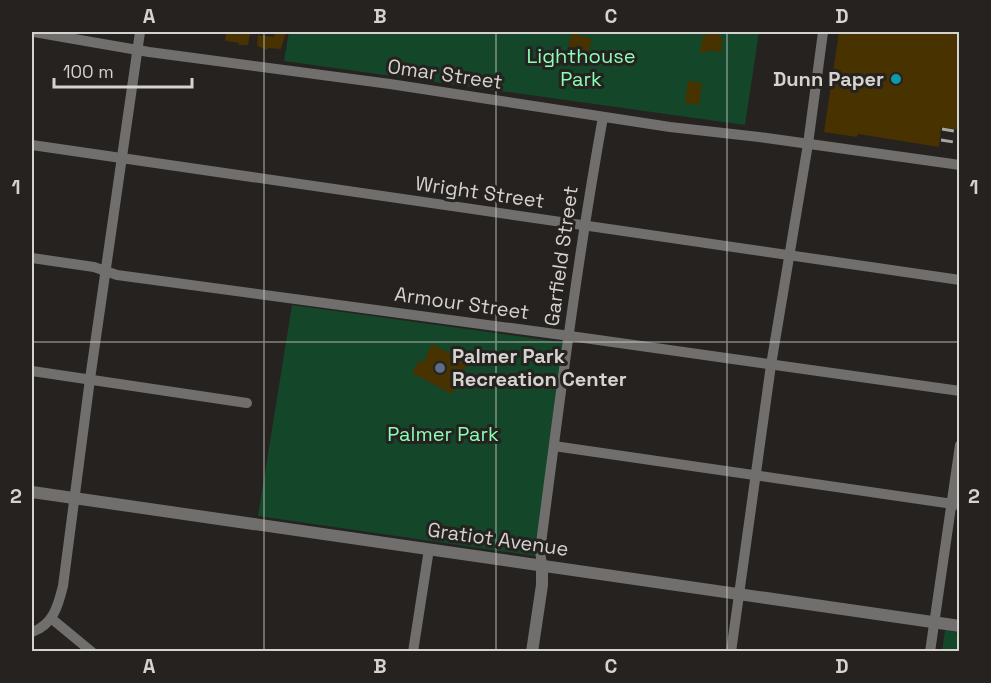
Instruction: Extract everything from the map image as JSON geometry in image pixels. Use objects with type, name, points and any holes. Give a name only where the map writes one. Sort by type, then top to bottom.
[{"type":"street","name":"Omar Street","points":[[34,32],[149,52],[960,165]]},
{"type":"street","points":[[32,632],[43,627],[52,619],[63,586],[140,32]]},
{"type":"street","points":[[731,651],[771,365],[808,144],[823,32]]},
{"type":"street","name":"Garfield Street","points":[[532,651],[542,585],[540,551],[584,225],[603,117]]},
{"type":"street","name":"Wright Street","points":[[32,145],[960,279]]},
{"type":"street","name":"Armour Street","points":[[32,258],[94,267],[129,276],[960,391]]},
{"type":"street","points":[[32,371],[247,403]]},
{"type":"street","points":[[930,651],[955,504],[960,445]]},
{"type":"street","points":[[554,446],[955,504]]},
{"type":"street","name":"Gratiot Avenue","points":[[32,492],[960,626]]},
{"type":"street","points":[[413,651],[429,549]]},
{"type":"street","points":[[52,619],[92,651]]},
{"type":"green space","name":"Lighthouse Park","points":[[289,32],[759,32],[745,125],[284,61]]},
{"type":"green space","name":"Palmer Park","points":[[292,305],[567,343],[535,556],[258,516]]},
{"type":"green space","points":[[945,630],[959,633],[959,651],[942,651]]},
{"type":"building","points":[[226,32],[250,34],[248,45],[225,41]]},
{"type":"building","points":[[275,32],[286,32],[281,49],[268,48],[267,50],[257,46],[258,35],[274,37]]},
{"type":"building","points":[[707,32],[720,34],[719,38],[723,38],[721,52],[706,50],[706,53],[700,52],[703,35],[707,36]]},
{"type":"building","name":"Dunn Paper","points":[[839,32],[960,32],[960,130],[941,127],[939,147],[858,134],[857,137],[824,132]]},
{"type":"building","points":[[572,33],[592,39],[588,53],[568,47]]},
{"type":"building","points":[[688,81],[702,83],[699,105],[685,103]]},
{"type":"building","name":"Palmer Park Recreation Center","points":[[432,344],[468,363],[452,394],[412,373],[419,361],[423,363]]},
{"type":"railway","points":[[942,129],[960,132]]},
{"type":"railway","points":[[941,140],[960,143]]},
{"type":"place","name":"Dunn Paper","points":[[896,79]]},
{"type":"place","name":"Palmer Park Recreation Center","points":[[440,368]]}]
